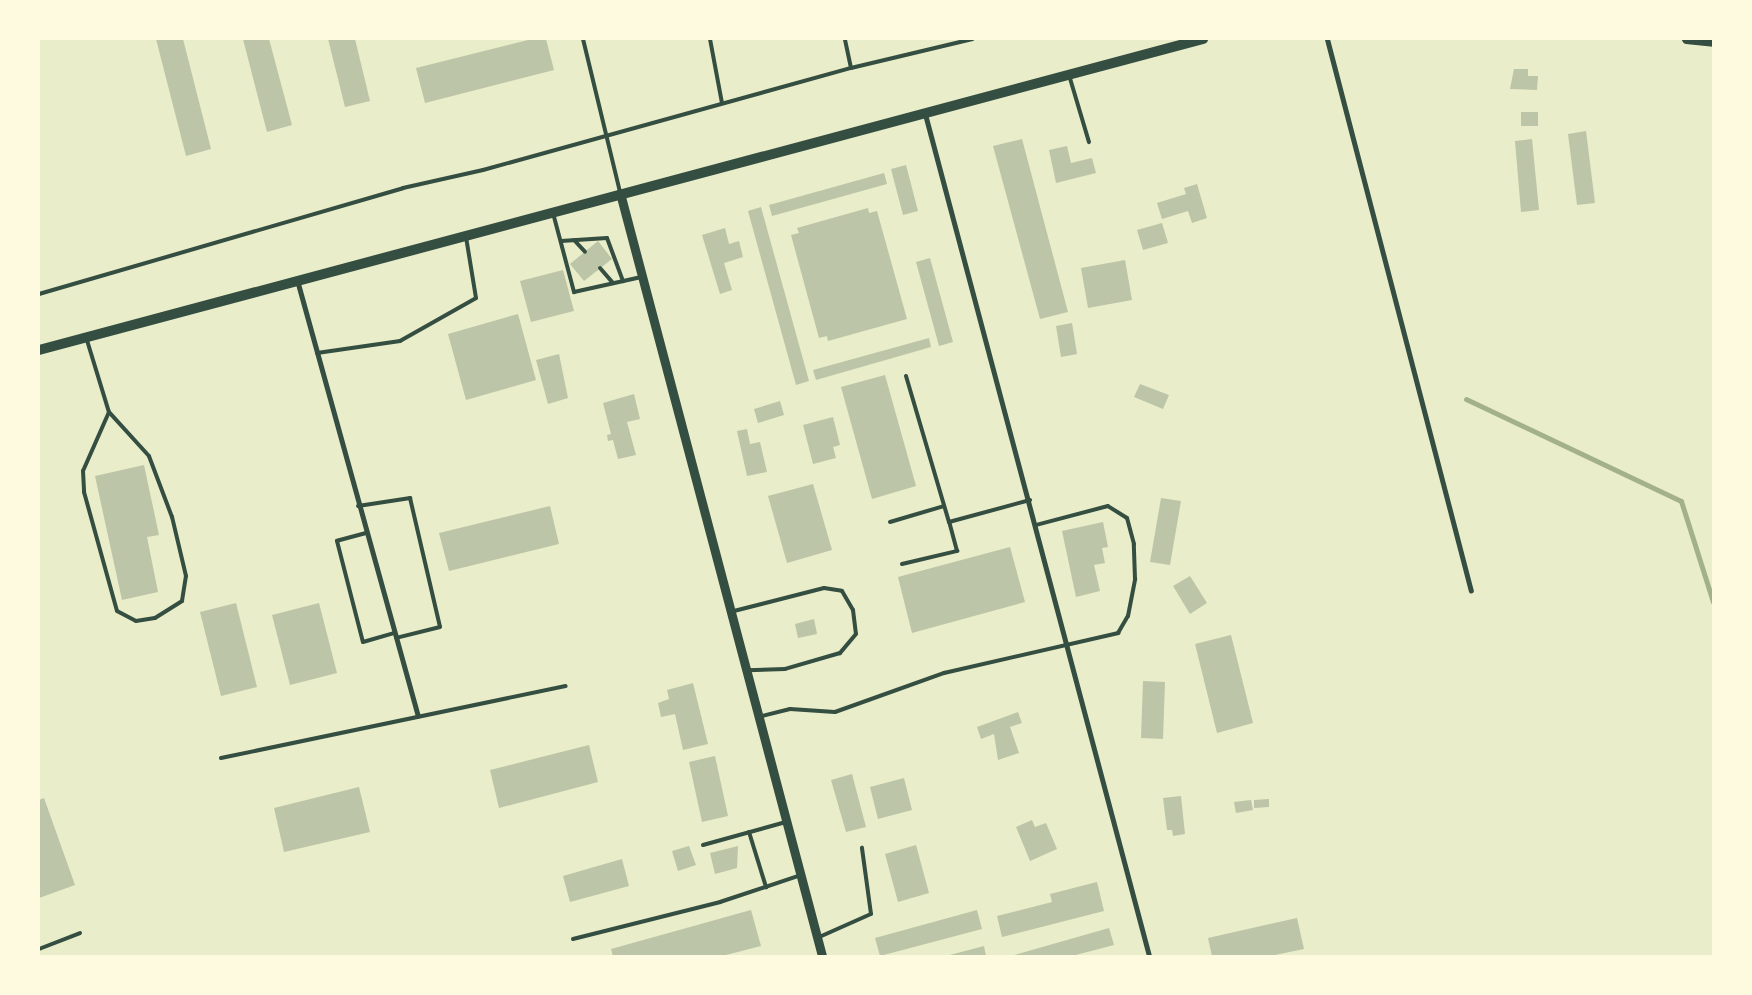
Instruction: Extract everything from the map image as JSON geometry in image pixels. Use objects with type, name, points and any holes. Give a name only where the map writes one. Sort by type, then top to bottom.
[{"type":"main road","points":[[39,350],[925,111],[1203,39]]},
{"type":"street","points":[[1327,39],[1472,591]]},
{"type":"street","points":[[1686,39],[1713,42]]},
{"type":"street","points":[[925,111],[1069,644],[1149,956]]},
{"type":"street","points":[[620,193],[822,956]]},
{"type":"street","points":[[297,280],[358,506],[418,715]]},
{"type":"lane","points":[[583,39],[620,193]]},
{"type":"lane","points":[[710,39],[722,103]]},
{"type":"lane","points":[[845,39],[851,68]]},
{"type":"lane","points":[[39,294],[403,188],[851,68],[973,39]]},
{"type":"lane","points":[[1068,73],[1089,142]]},
{"type":"lane","points":[[552,211],[574,292],[642,276]]},
{"type":"lane","points":[[316,353],[400,341],[476,298],[465,235]]},
{"type":"lane","points":[[561,241],[607,238],[622,281]]},
{"type":"lane","points":[[574,240],[585,252]]},
{"type":"lane","points":[[600,268],[614,283]]},
{"type":"lane","points":[[86,338],[109,412],[149,456],[172,518],[186,576],[182,601],[155,618],[136,621],[117,611],[84,492],[83,471],[109,412]]},
{"type":"lane","points":[[902,564],[957,551],[906,376]]},
{"type":"lane","points":[[358,506],[410,498],[440,627],[363,642],[336,541],[366,533]]},
{"type":"lane","points":[[949,522],[1030,500]]},
{"type":"lane","points":[[890,522],[944,506]]},
{"type":"lane","points":[[758,717],[790,709],[835,712],[944,673],[1118,633],[1128,616],[1134,579],[1134,544],[1126,518],[1108,506],[1036,525]]},
{"type":"lane","points":[[730,612],[824,588],[842,590],[853,610],[856,634],[840,653],[785,669],[747,670]]},
{"type":"lane","points":[[221,758],[418,715],[566,686]]},
{"type":"lane","points":[[703,845],[786,822]]},
{"type":"lane","points":[[749,832],[766,887]]},
{"type":"lane","points":[[817,938],[871,914],[862,848]]},
{"type":"lane","points":[[573,939],[766,887],[800,875]]},
{"type":"lane","points":[[39,949],[80,933]]},
{"type":"building","points":[[156,39],[183,39],[211,149],[186,156]]},
{"type":"building","points":[[243,39],[269,39],[292,125],[267,132]]},
{"type":"building","points":[[328,39],[355,39],[370,101],[345,107]]},
{"type":"building","points":[[532,39],[546,39],[554,70],[425,103],[416,68]]},
{"type":"building","points":[[1514,69],[1528,69],[1528,76],[1538,76],[1537,90],[1510,89]]},
{"type":"building","points":[[1521,112],[1538,112],[1538,126],[1521,126]]},
{"type":"building","points":[[1586,131],[1595,203],[1577,205],[1568,134]]},
{"type":"building","points":[[1022,139],[1068,312],[1040,319],[993,146]]},
{"type":"building","points":[[1532,139],[1539,210],[1521,212],[1515,141]]},
{"type":"building","points":[[1067,146],[1071,163],[1092,158],[1096,173],[1056,183],[1049,150]]},
{"type":"building","points":[[906,165],[918,211],[903,215],[891,169]]},
{"type":"building","points":[[884,173],[887,184],[772,216],[769,205]]},
{"type":"building","points":[[1197,184],[1207,218],[1192,223],[1188,211],[1162,219],[1157,203],[1186,194],[1184,188]]},
{"type":"building","points":[[761,207],[809,381],[796,385],[748,211]]},
{"type":"building","points":[[868,208],[869,213],[877,211],[907,319],[828,341],[827,336],[819,338],[791,235],[799,233],[797,228]]},
{"type":"building","points":[[1162,223],[1168,243],[1143,250],[1137,230]]},
{"type":"building","points":[[725,228],[729,244],[739,241],[743,257],[724,263],[732,290],[720,294],[702,235]]},
{"type":"building","points":[[598,241],[612,259],[584,281],[570,264]]},
{"type":"building","points":[[930,258],[953,342],[939,346],[916,262]]},
{"type":"building","points":[[1125,260],[1132,300],[1088,308],[1081,268]]},
{"type":"building","points":[[563,270],[574,311],[531,322],[520,281]]},
{"type":"building","points":[[518,314],[536,380],[466,400],[448,334]]},
{"type":"building","points":[[1072,323],[1077,354],[1061,357],[1056,326]]},
{"type":"building","points":[[929,338],[931,347],[816,380],[813,370]]},
{"type":"building","points":[[559,354],[568,398],[548,404],[536,360]]},
{"type":"building","points":[[885,375],[916,486],[872,499],[841,387]]},
{"type":"building","points":[[1140,384],[1169,395],[1163,409],[1134,397]]},
{"type":"building","points":[[634,394],[640,419],[627,422],[636,455],[618,459],[613,440],[608,441],[607,435],[611,434],[603,403]]},
{"type":"building","points":[[780,401],[784,415],[758,423],[754,409]]},
{"type":"building","points":[[833,417],[840,445],[833,447],[836,458],[813,464],[803,425]]},
{"type":"building","points":[[747,429],[750,444],[760,442],[767,472],[747,476],[737,431]]},
{"type":"building","points":[[144,465],[159,535],[147,537],[158,592],[122,600],[95,476]]},
{"type":"building","points":[[813,484],[832,550],[787,563],[768,496]]},
{"type":"building","points":[[1161,498],[1181,501],[1170,565],[1150,562]]},
{"type":"building","points":[[550,506],[559,544],[449,571],[439,533]]},
{"type":"building","points":[[1103,522],[1108,547],[1102,548],[1105,563],[1094,565],[1100,591],[1076,597],[1062,531]]},
{"type":"building","points":[[1010,547],[1025,602],[912,633],[898,577]]},
{"type":"building","points":[[1190,576],[1207,603],[1190,614],[1173,586]]},
{"type":"building","points":[[236,603],[257,687],[221,696],[200,612]]},
{"type":"building","points":[[319,603],[337,673],[290,685],[272,615]]},
{"type":"building","points":[[814,619],[817,634],[798,638],[795,624]]},
{"type":"building","points":[[1231,635],[1253,723],[1217,733],[1195,644]]},
{"type":"building","points":[[1143,681],[1165,682],[1163,739],[1141,738]]},
{"type":"building","points":[[693,683],[708,744],[683,750],[675,714],[661,717],[658,703],[669,699],[667,690]]},
{"type":"building","points":[[1018,712],[1022,723],[1010,727],[1019,753],[998,760],[994,734],[981,739],[977,727]]},
{"type":"building","points":[[589,745],[598,782],[499,808],[490,770]]},
{"type":"building","points":[[715,756],[728,816],[702,822],[689,762]]},
{"type":"building","points":[[852,774],[866,827],[846,832],[831,780]]},
{"type":"building","points":[[904,778],[912,810],[878,819],[870,787]]},
{"type":"building","points":[[359,787],[370,832],[284,852],[274,808]]},
{"type":"building","points":[[1181,796],[1185,834],[1173,836],[1172,830],[1167,830],[1163,798]]},
{"type":"building","points":[[44,798],[75,885],[39,898],[39,800]]},
{"type":"building","points":[[1269,799],[1269,807],[1254,808],[1254,800]]},
{"type":"building","points":[[1251,800],[1253,810],[1236,813],[1234,802]]},
{"type":"building","points":[[1032,820],[1035,827],[1046,823],[1057,849],[1030,861],[1016,827]]},
{"type":"building","points":[[916,845],[929,893],[898,902],[885,854]]},
{"type":"building","points":[[689,846],[696,865],[678,871],[672,851]]},
{"type":"building","points":[[738,846],[737,868],[715,874],[710,853]]},
{"type":"building","points":[[622,859],[629,886],[570,902],[563,876]]},
{"type":"building","points":[[1097,882],[1104,911],[1002,937],[997,916],[1052,902],[1050,894]]},
{"type":"building","points":[[751,910],[761,946],[722,956],[613,956],[611,949]]},
{"type":"building","points":[[977,910],[982,929],[880,956],[875,938]]},
{"type":"building","points":[[1297,918],[1304,949],[1270,956],[1212,956],[1208,938]]},
{"type":"building","points":[[1109,928],[1114,945],[1072,956],[1011,956]]},
{"type":"building","points":[[984,946],[986,956],[946,956]]},
{"type":"waterway","points":[[1466,399],[1681,501],[1713,602]]}]
